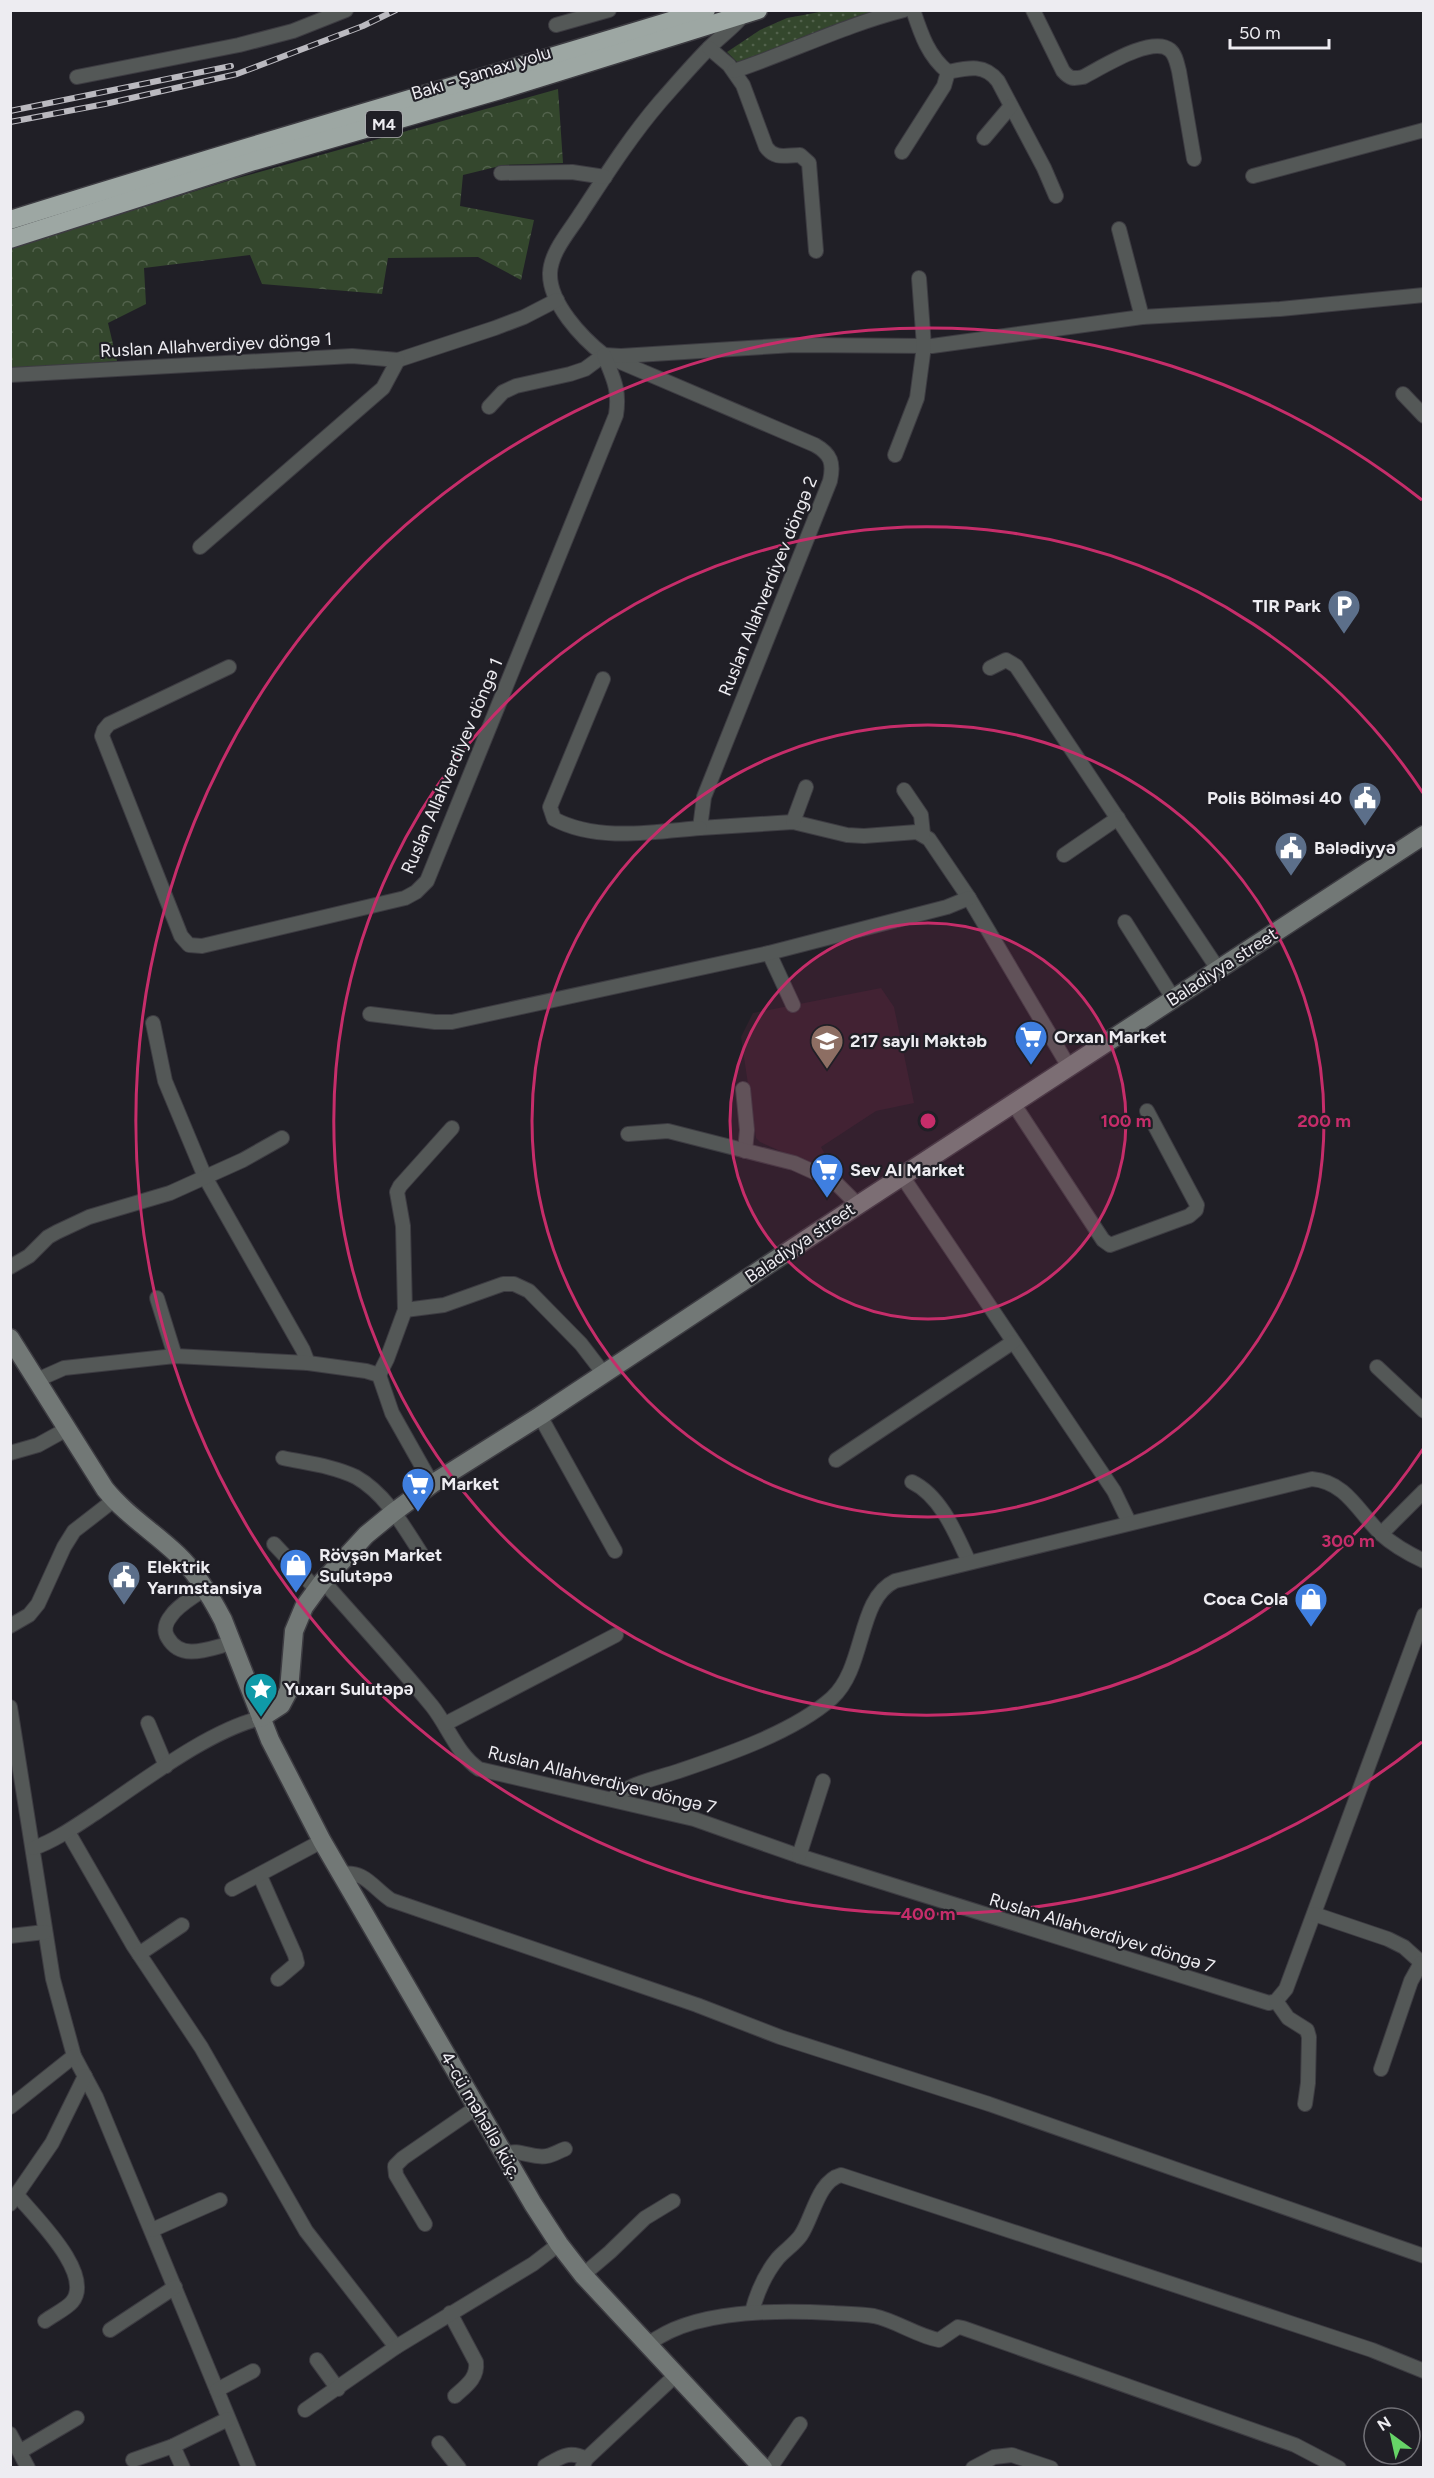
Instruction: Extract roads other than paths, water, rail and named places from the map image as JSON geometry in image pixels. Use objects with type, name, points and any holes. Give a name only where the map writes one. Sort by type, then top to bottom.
[{"type":"highway","name":"Bakı - Şamaxı yolu","points":[[10,220],[250,145],[495,75],[706,10]]},
{"type":"highway","name":"Bakı - Şamaxı yolu","points":[[10,239],[254,161],[500,90],[739,13],[758,10]]},
{"type":"street","points":[[76,77],[239,45],[293,31],[346,10]]},
{"type":"street","points":[[556,26],[609,10]]},
{"type":"street","points":[[734,71],[840,30],[904,10]]},
{"type":"street","points":[[913,10],[929,52],[937,64],[948,72],[976,67],[991,72],[1044,168],[1056,196]]},
{"type":"street","points":[[1034,10],[1063,71],[1068,77],[1074,79],[1083,77],[1143,47],[1158,45],[1169,49],[1176,58],[1179,71],[1194,159]]},
{"type":"street","name":"Ruslan Allahverdiyev döngə 2","points":[[700,828],[704,797],[830,481],[832,460],[826,452],[815,445],[604,354],[579,333],[557,300],[550,274],[556,251],[629,141],[661,101],[735,24],[739,13]]},
{"type":"street","points":[[710,48],[734,71],[743,85],[766,147],[772,154],[777,156],[800,155],[809,163],[816,252]]},
{"type":"street","points":[[902,152],[944,86],[948,72]]},
{"type":"street","points":[[984,138],[1011,106]]},
{"type":"street","points":[[1253,176],[1424,130]]},
{"type":"street","points":[[501,173],[562,172],[605,177]]},
{"type":"street","points":[[1119,229],[1142,317]]},
{"type":"street","points":[[895,455],[917,398],[924,346],[919,278]]},
{"type":"street","points":[[489,407],[503,392],[516,386],[585,369],[604,354],[621,356],[794,345],[924,346],[1142,317],[1280,309],[1424,295]]},
{"type":"street","name":"Ruslan Allahverdiyev döngə 1","points":[[10,375],[352,356],[398,360],[495,328],[524,317],[557,300]]},
{"type":"street","name":"Ruslan Allahverdiyev döngə 1","points":[[230,667],[109,724],[102,736],[181,936],[189,945],[202,946],[405,898],[416,892],[427,881],[616,415],[617,386],[604,354]]},
{"type":"street","points":[[200,547],[383,388],[398,360]]},
{"type":"street","points":[[1403,394],[1424,416]]},
{"type":"street","points":[[990,668],[1005,660],[1016,666],[1218,969]]},
{"type":"street","points":[[603,679],[550,807],[554,819],[590,830],[617,833],[794,822],[846,835],[917,832],[923,834],[934,846],[969,898],[1069,1067]]},
{"type":"street","points":[[794,822],[807,787]]},
{"type":"street","points":[[904,790],[921,815],[923,834]]},
{"type":"street","points":[[1064,855],[1118,818]]},
{"type":"street","name":"Baladiyya street","points":[[261,1718],[274,1712],[285,1700],[289,1690],[294,1631],[304,1607],[320,1585],[366,1535],[394,1512],[432,1484],[540,1416],[858,1204],[1424,835]]},
{"type":"street","points":[[370,1014],[452,1022],[769,953],[946,907],[969,898]]},
{"type":"street","points":[[1125,922],[1173,998]]},
{"type":"street","points":[[769,953],[793,1005]]},
{"type":"street","points":[[153,1023],[165,1081],[205,1177],[303,1350],[308,1363]]},
{"type":"street","points":[[743,1089],[747,1130],[745,1150]]},
{"type":"street","points":[[1013,1103],[1103,1240],[1110,1245],[1179,1220],[1197,1210],[1197,1205],[1147,1111]]},
{"type":"street","points":[[432,1484],[392,1413],[379,1375],[405,1310],[403,1226],[398,1192],[400,1186],[452,1128]]},
{"type":"street","points":[[628,1134],[668,1131],[785,1160],[817,1172],[843,1188],[858,1204]]},
{"type":"street","points":[[10,1267],[29,1256],[48,1237],[89,1217],[123,1209],[170,1193],[243,1160],[282,1138]]},
{"type":"street","points":[[902,1176],[1114,1491],[1129,1522]]},
{"type":"street","points":[[405,1310],[444,1305],[503,1284],[514,1284],[529,1291],[581,1344],[604,1374]]},
{"type":"street","points":[[157,1298],[175,1356]]},
{"type":"street","name":"4-cü məhəllə küç.","points":[[11,1339],[114,1500],[178,1555],[204,1589],[223,1620],[278,1757],[322,1840],[504,2154],[559,2244],[583,2275],[763,2468]]},
{"type":"street","points":[[836,1460],[1013,1342]]},
{"type":"street","points":[[37,1380],[64,1368],[175,1356],[308,1363],[379,1375]]},
{"type":"street","points":[[1377,1366],[1424,1411]]},
{"type":"street","points":[[540,1416],[615,1551]]},
{"type":"street","points":[[10,1453],[38,1445],[67,1429]]},
{"type":"street","points":[[283,1458],[356,1477],[394,1512],[422,1555]]},
{"type":"street","points":[[612,1799],[632,1785],[726,1754],[791,1725],[813,1712],[842,1688],[851,1672],[878,1592],[895,1581],[1312,1479],[1326,1480],[1338,1487],[1381,1534],[1401,1550],[1424,1561]]},
{"type":"street","points":[[912,1482],[930,1494],[948,1521],[969,1562]]},
{"type":"street","points":[[1381,1534],[1424,1491]]},
{"type":"street","points":[[10,1626],[29,1615],[39,1604],[64,1547],[74,1532],[114,1500]]},
{"type":"street","name":"Ruslan Allahverdiyev döngə 7","points":[[274,1544],[320,1585],[433,1707],[466,1757],[478,1768],[694,1819],[799,1856],[1263,2002],[1276,2001]]},
{"type":"street","points":[[204,1589],[172,1614],[166,1624],[165,1635],[174,1647],[182,1652],[194,1652],[232,1643]]},
{"type":"street","points":[[1305,2104],[1309,2037],[1307,2030],[1288,2018],[1276,2001],[1286,1989],[1424,1615]]},
{"type":"street","points":[[445,1724],[616,1635]]},
{"type":"street","points":[[10,1707],[14,1749],[34,1848],[53,1979],[74,2056],[96,2097],[249,2468]]},
{"type":"street","points":[[34,1848],[68,1832],[166,1766],[237,1725],[261,1718]]},
{"type":"street","points":[[148,1723],[166,1766]]},
{"type":"street","points":[[799,1856],[823,1781]]},
{"type":"street","points":[[68,1832],[140,1954],[201,2047],[306,2230],[396,2347]]},
{"type":"street","points":[[232,1889],[260,1876],[322,1840]]},
{"type":"street","points":[[341,1874],[351,1872],[361,1875],[391,1900],[697,2005],[840,2057],[989,2104],[1424,2256]]},
{"type":"street","points":[[260,1876],[297,1963],[278,1980]]},
{"type":"street","points":[[1314,1914],[1388,1939],[1404,1947],[1422,1964],[1411,1981],[1381,2069]]},
{"type":"street","points":[[140,1954],[182,1925]]},
{"type":"street","points":[[10,1936],[45,1932]]},
{"type":"street","points":[[10,2107],[74,2056]]},
{"type":"street","points":[[45,2321],[72,2302],[78,2290],[76,2275],[69,2258],[14,2200],[52,2143],[85,2076]]},
{"type":"street","points":[[425,2224],[396,2175],[395,2166],[403,2158],[477,2107]]},
{"type":"street","points":[[504,2154],[512,2151],[547,2156],[565,2149]]},
{"type":"street","points":[[752,2312],[756,2294],[777,2259],[799,2237],[826,2185],[833,2177],[841,2175],[1372,2350],[1424,2371]]},
{"type":"street","points":[[152,2230],[220,2199]]},
{"type":"street","points":[[583,2275],[610,2253],[645,2218],[673,2201]]},
{"type":"street","points":[[305,2410],[396,2347],[533,2264],[559,2244]]},
{"type":"street","points":[[110,2330],[175,2287]]},
{"type":"street","points":[[649,2344],[667,2332],[694,2323],[752,2312],[782,2310],[874,2316],[939,2340],[958,2327],[1294,2445],[1339,2468]]},
{"type":"street","points":[[450,2313],[476,2362],[477,2370],[474,2378],[455,2396]]},
{"type":"street","points":[[317,2360],[338,2389]]},
{"type":"street","points":[[217,2390],[253,2371]]},
{"type":"street","points":[[545,2466],[567,2453],[576,2453],[584,2463],[676,2373]]},
{"type":"street","points":[[21,2451],[77,2418]]},
{"type":"street","points":[[133,2460],[173,2445],[228,2419]]},
{"type":"street","points":[[770,2468],[800,2424]]},
{"type":"street","points":[[10,2434],[28,2468]]},
{"type":"street","points":[[439,2443],[459,2468]]},
{"type":"street","points":[[173,2445],[183,2468]]},
{"type":"street","points":[[973,2468],[994,2457],[1012,2455],[1051,2468]]},
{"type":"railway","points":[[10,122],[105,104],[237,74],[363,26],[396,10]]},
{"type":"railway","points":[[10,111],[231,66]]},
{"type":"place","name":"TIR Park","points":[[1344,635]]},
{"type":"place","name":"Polis Bölməsi 40","points":[[1365,827]]},
{"type":"place","name":"Bələdiyyə","points":[[1291,877]]},
{"type":"place","name":"Orxan Market","points":[[1031,1066]]},
{"type":"place","name":"217 saylı Məktəb","points":[[827,1070]]},
{"type":"place","name":"Sev Al Market","points":[[827,1199]]},
{"type":"place","name":"Market","points":[[418,1513]]},
{"type":"place","name":"Rövşən Market Sulutəpə","points":[[296,1594]]},
{"type":"place","name":"Elektrik Yarımstansiya","points":[[124,1606]]},
{"type":"place","name":"Coca Cola","points":[[1311,1628]]},
{"type":"place","name":"Yuxarı Sulutəpə","points":[[261,1718]]}]
